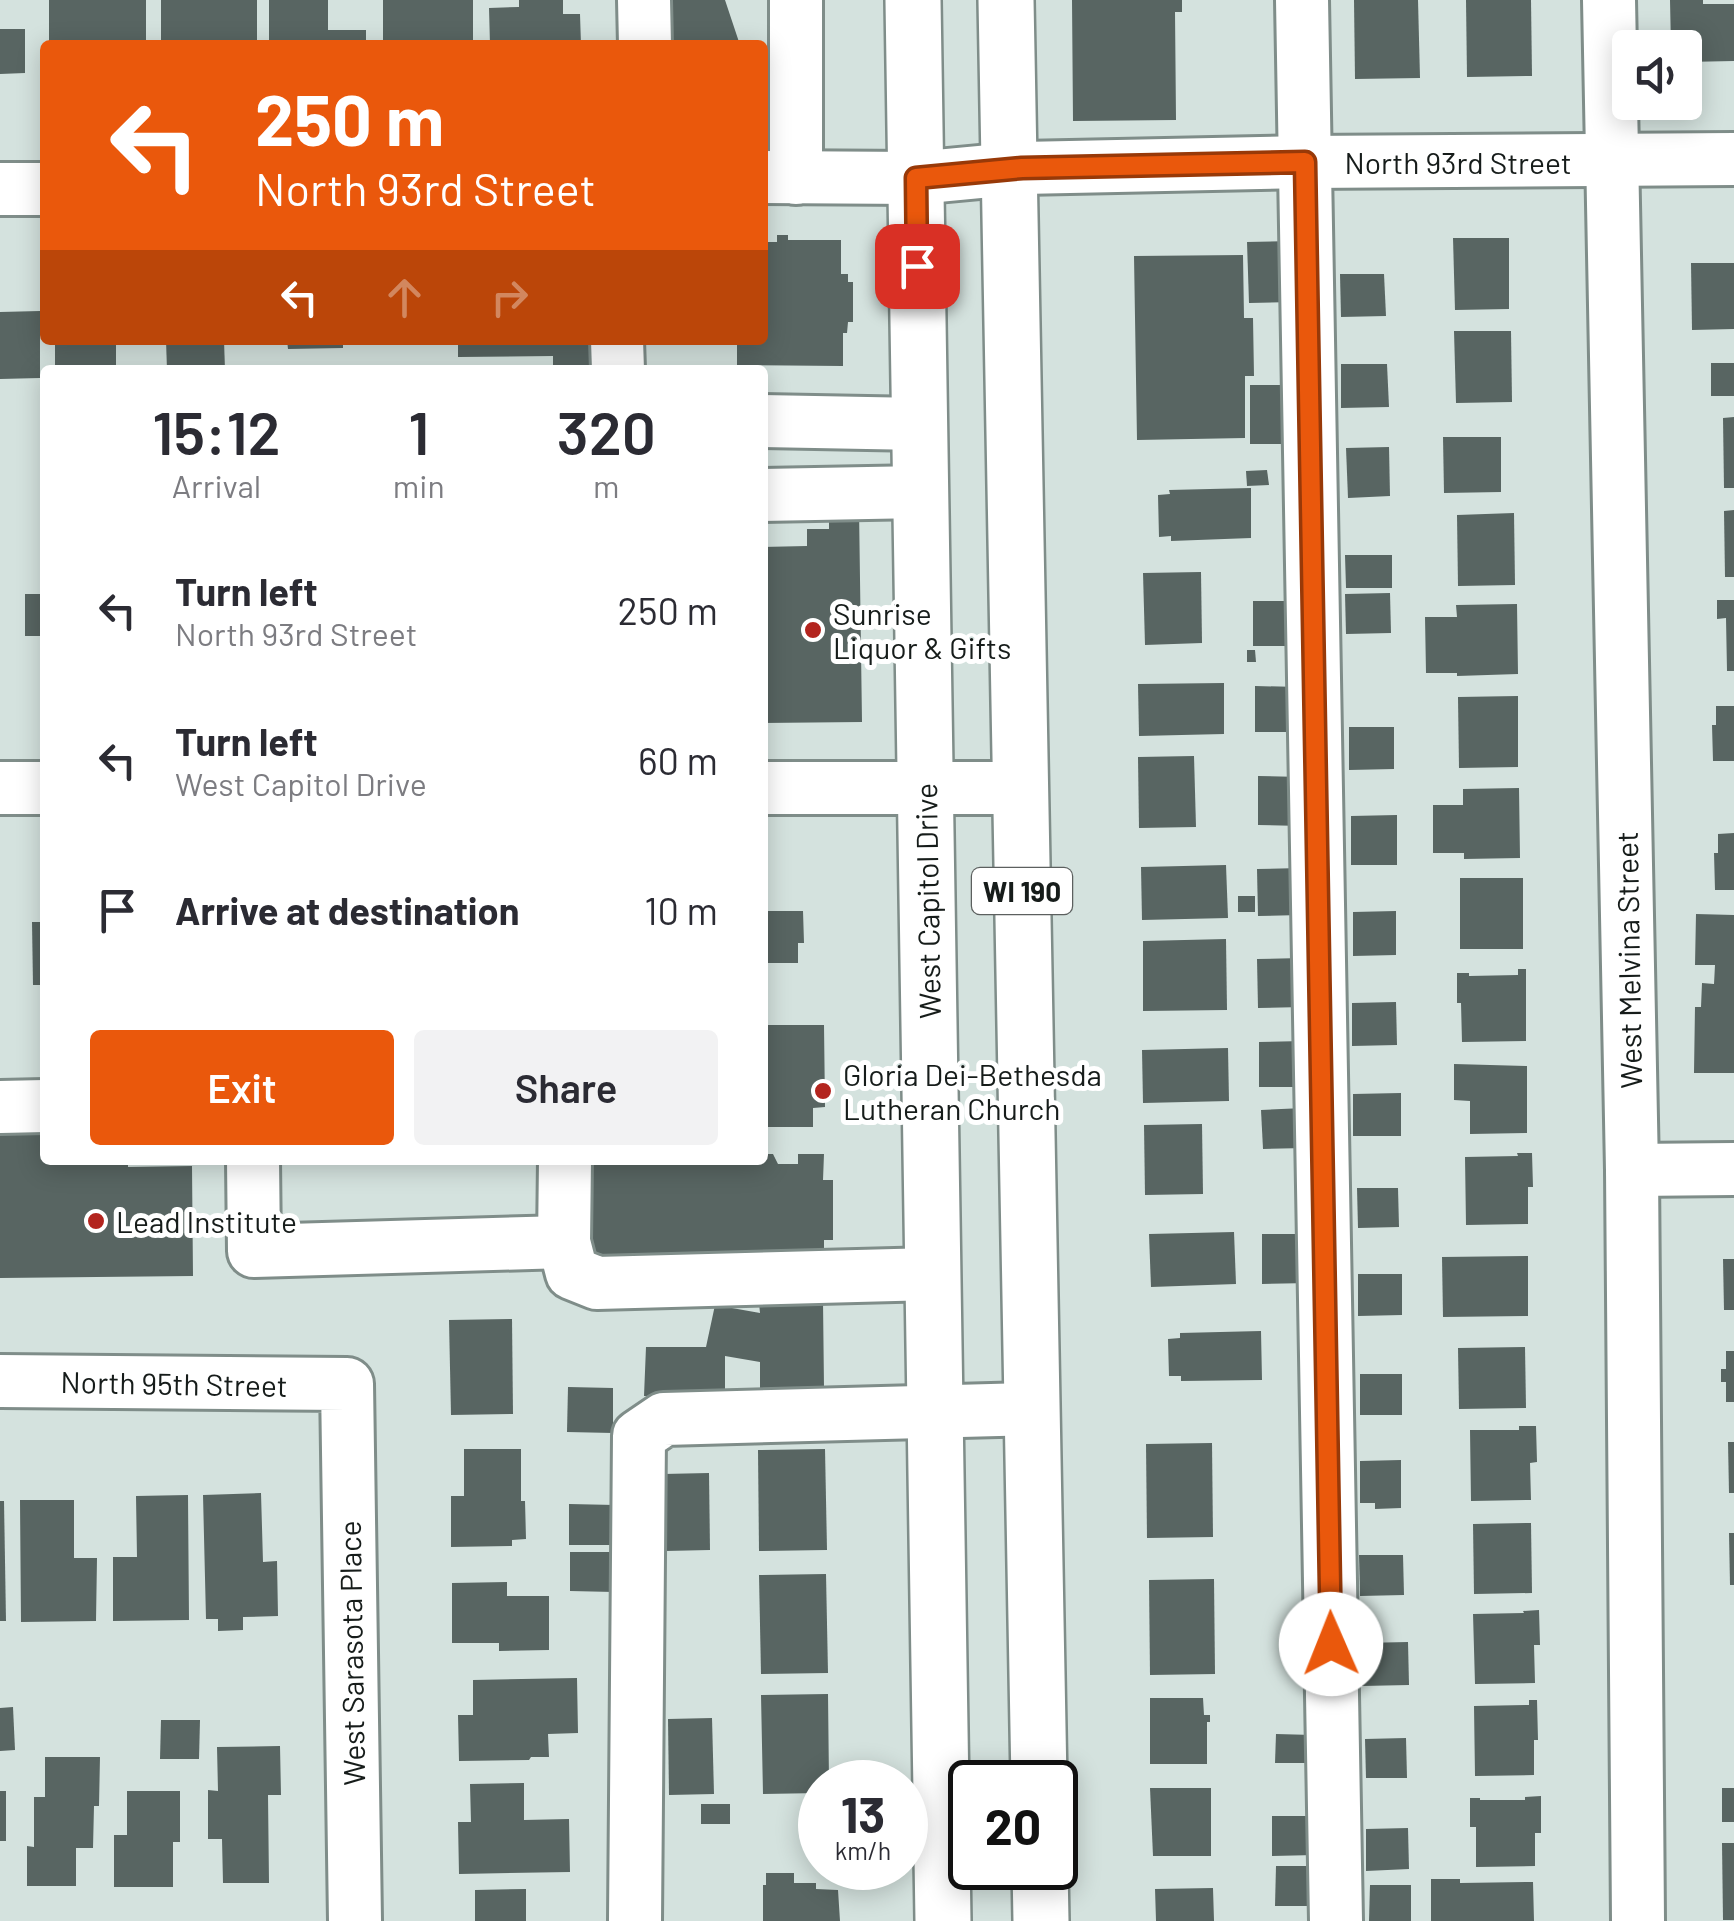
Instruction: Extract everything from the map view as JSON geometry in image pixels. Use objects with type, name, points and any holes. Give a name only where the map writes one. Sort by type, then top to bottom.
[{"type":"main road","name":"West Capitol Drive","points":[[913,0],[944,1921]]},
{"type":"main road","name":"WI 190","points":[[1006,0],[1039,1760]]},
{"type":"main road","points":[[1041,1890],[1042,1921]]},
{"type":"street","points":[[644,0],[646,40]]},
{"type":"street","points":[[779,177],[796,0]]},
{"type":"street","points":[[1302,0],[1336,1921]]},
{"type":"street","name":"West Melvina Street","points":[[1609,0],[1632,1170],[1638,1921]]},
{"type":"street","name":"North 93rd Street","points":[[779,177],[916,178],[1009,170],[1305,162],[1734,159]]},
{"type":"street","points":[[0,189],[40,188]]},
{"type":"street","points":[[768,421],[920,424]]},
{"type":"street","points":[[768,495],[921,492]]},
{"type":"street","points":[[0,788],[40,788]]},
{"type":"street","points":[[768,788],[1020,788]]},
{"type":"street","points":[[0,1106],[40,1106]]},
{"type":"street","points":[[253,1165],[254,1250],[564,1242]]},
{"type":"street","points":[[564,1165],[564,1242],[572,1273],[597,1283],[933,1274]]},
{"type":"street","points":[[1632,1170],[1734,1170]]},
{"type":"street","name":"North 95th Street","points":[[0,1381],[347,1384]]},
{"type":"street","name":"West Sarasota Place","points":[[347,1384],[354,1921]]},
{"type":"street","points":[[636,1921],[639,1436],[664,1419],[1032,1409]]},
{"type":"building","points":[[49,0],[146,0],[146,40],[49,40]]},
{"type":"building","points":[[161,0],[257,0],[257,40],[161,40]]},
{"type":"building","points":[[269,0],[328,0],[328,30],[366,30],[366,40],[269,40]]},
{"type":"building","points":[[383,0],[473,0],[473,40],[383,40]]},
{"type":"building","points":[[519,0],[563,0],[563,14],[580,14],[581,40],[490,40],[489,8],[519,7]]},
{"type":"building","points":[[654,0],[725,0],[738,40],[667,40]]},
{"type":"building","points":[[1072,0],[1182,0],[1182,12],[1175,12],[1176,120],[1073,121]]},
{"type":"building","points":[[1354,0],[1418,0],[1420,78],[1355,79]]},
{"type":"building","points":[[1466,0],[1531,0],[1532,76],[1467,77]]},
{"type":"building","points":[[1670,0],[1734,4],[1734,61],[1702,62],[1702,30],[1671,30]]},
{"type":"building","points":[[0,29],[25,29],[25,73],[0,74]]},
{"type":"building","points":[[777,235],[788,235],[788,240],[841,240],[841,274],[848,274],[848,282],[853,282],[853,322],[848,322],[847,333],[843,333],[843,366],[737,365],[737,345],[768,345],[768,242],[777,242]]},
{"type":"building","points":[[1453,238],[1509,238],[1509,309],[1455,310]]},
{"type":"building","points":[[1293,241],[1294,302],[1249,303],[1247,242]]},
{"type":"building","points":[[1243,255],[1244,318],[1253,318],[1254,376],[1245,376],[1245,438],[1137,440],[1134,256]]},
{"type":"building","points":[[1691,263],[1734,263],[1734,329],[1692,330]]},
{"type":"building","points":[[1340,274],[1384,274],[1386,316],[1341,317]]},
{"type":"building","points":[[40,311],[40,378],[0,379],[0,312]]},
{"type":"building","points":[[1454,331],[1511,331],[1512,402],[1456,403]]},
{"type":"building","points":[[55,345],[116,345],[116,365],[55,365]]},
{"type":"building","points":[[166,345],[224,345],[225,365],[167,365]]},
{"type":"building","points":[[288,345],[343,345],[343,348],[288,349]]},
{"type":"building","points":[[458,345],[593,345],[593,365],[553,365],[553,356],[458,357]]},
{"type":"building","points":[[1711,363],[1734,363],[1734,396],[1711,396]]},
{"type":"building","points":[[1341,364],[1387,364],[1389,407],[1341,408]]},
{"type":"building","points":[[1250,385],[1294,385],[1295,444],[1250,444]]},
{"type":"building","points":[[1734,417],[1734,488],[1724,488],[1723,418]]},
{"type":"building","points":[[1443,437],[1501,437],[1501,492],[1444,493]]},
{"type":"building","points":[[1389,447],[1390,496],[1348,498],[1346,448]]},
{"type":"building","points":[[1267,470],[1269,485],[1247,486],[1246,471]]},
{"type":"building","points":[[1251,488],[1251,538],[1171,541],[1171,536],[1159,537],[1158,495],[1170,494],[1169,490]]},
{"type":"building","points":[[829,508],[859,508],[862,722],[768,723],[768,547],[807,546],[807,529],[829,529]]},
{"type":"building","points":[[1734,510],[1734,577],[1725,577],[1724,511]]},
{"type":"building","points":[[1514,513],[1515,585],[1458,586],[1457,515]]},
{"type":"building","points":[[1345,555],[1392,555],[1392,588],[1346,588]]},
{"type":"building","points":[[1201,572],[1202,643],[1145,645],[1143,573]]},
{"type":"building","points":[[1390,593],[1391,633],[1346,634],[1345,594]]},
{"type":"building","points":[[25,594],[40,594],[40,636],[25,636]]},
{"type":"building","points":[[1717,600],[1734,600],[1734,671],[1727,671],[1726,618],[1717,619]]},
{"type":"building","points":[[1253,601],[1298,601],[1297,646],[1253,646]]},
{"type":"building","points":[[1517,604],[1518,674],[1426,673],[1425,617],[1457,617],[1456,605]]},
{"type":"building","points":[[1247,650],[1255,650],[1256,662],[1247,662]]},
{"type":"building","points":[[1224,683],[1224,734],[1139,736],[1138,684]]},
{"type":"building","points":[[1255,686],[1299,687],[1300,732],[1255,732]]},
{"type":"building","points":[[1518,696],[1518,767],[1459,768],[1458,697]]},
{"type":"building","points":[[1716,706],[1734,706],[1734,761],[1713,761]]},
{"type":"building","points":[[1349,727],[1394,727],[1394,769],[1349,770]]},
{"type":"building","points":[[1194,756],[1196,827],[1139,828],[1138,757]]},
{"type":"building","points":[[1258,776],[1302,777],[1302,826],[1258,825]]},
{"type":"building","points":[[1519,788],[1520,858],[1464,859],[1464,853],[1433,853],[1433,805],[1463,805],[1463,789]]},
{"type":"building","points":[[1397,815],[1397,865],[1351,865],[1351,816]]},
{"type":"building","points":[[1734,833],[1734,890],[1715,890],[1718,834]]},
{"type":"building","points":[[1226,865],[1228,918],[1142,920],[1141,867]]},
{"type":"building","points":[[1301,868],[1301,915],[1258,916],[1257,869]]},
{"type":"building","points":[[1460,878],[1523,878],[1523,949],[1460,949]]},
{"type":"building","points":[[1238,896],[1255,896],[1255,912],[1238,912]]},
{"type":"building","points":[[768,911],[803,911],[804,943],[798,943],[798,963],[768,963]]},
{"type":"building","points":[[1396,911],[1396,955],[1353,956],[1353,912]]},
{"type":"building","points":[[1696,914],[1734,915],[1734,1073],[1694,1073],[1695,1007],[1701,1007],[1702,983],[1714,984],[1715,965],[1695,965]]},
{"type":"building","points":[[32,922],[40,922],[40,985],[33,985]]},
{"type":"building","points":[[1226,939],[1227,1010],[1143,1011],[1143,941]]},
{"type":"building","points":[[1302,958],[1303,1007],[1258,1008],[1257,959]]},
{"type":"building","points":[[1518,969],[1526,969],[1526,1041],[1462,1042],[1457,973],[1518,975]]},
{"type":"building","points":[[1396,1002],[1397,1045],[1352,1046],[1352,1003]]},
{"type":"building","points":[[768,1025],[824,1025],[825,1107],[813,1108],[813,1127],[768,1127]]},
{"type":"building","points":[[1304,1041],[1304,1087],[1259,1087],[1259,1042]]},
{"type":"building","points":[[1228,1048],[1229,1101],[1143,1103],[1142,1050]]},
{"type":"building","points":[[1454,1064],[1527,1066],[1527,1133],[1470,1134],[1470,1101],[1454,1100]]},
{"type":"building","points":[[1401,1093],[1401,1136],[1353,1136],[1353,1094]]},
{"type":"building","points":[[1304,1108],[1305,1148],[1263,1149],[1261,1110]]},
{"type":"building","points":[[1202,1124],[1203,1194],[1145,1195],[1144,1125]]},
{"type":"building","name":"Lead Institute","points":[[0,1130],[40,1130],[40,1165],[192,1166],[193,1276],[0,1278]]},
{"type":"building","points":[[1517,1153],[1532,1153],[1528,1224],[1466,1225],[1465,1157],[1518,1156]]},
{"type":"building","points":[[768,1154],[773,1154],[778,1164],[798,1164],[798,1154],[824,1154],[823,1180],[833,1180],[833,1240],[824,1240],[824,1266],[592,1266],[591,1242],[579,1242],[589,1165],[768,1165]]},
{"type":"building","points":[[1357,1188],[1398,1188],[1399,1227],[1358,1228]]},
{"type":"building","points":[[1234,1232],[1236,1284],[1151,1287],[1149,1234]]},
{"type":"building","points":[[1262,1234],[1309,1234],[1310,1283],[1262,1284]]},
{"type":"building","points":[[1528,1256],[1528,1316],[1443,1317],[1442,1257]]},
{"type":"building","points":[[1723,1259],[1734,1259],[1734,1310],[1724,1310]]},
{"type":"building","points":[[1358,1274],[1402,1274],[1402,1315],[1358,1316]]},
{"type":"building","points":[[823,1301],[824,1388],[760,1388],[760,1362],[725,1356],[725,1396],[644,1396],[646,1347],[706,1347],[715,1305],[760,1313],[759,1303]]},
{"type":"building","points":[[512,1319],[513,1414],[451,1415],[449,1320]]},
{"type":"building","points":[[1261,1331],[1262,1380],[1181,1381],[1181,1376],[1169,1376],[1168,1339],[1180,1338],[1180,1333]]},
{"type":"building","points":[[1525,1347],[1526,1408],[1459,1409],[1458,1348]]},
{"type":"building","points":[[1726,1351],[1734,1351],[1734,1402],[1726,1402],[1726,1382],[1721,1382]]},
{"type":"building","points":[[1360,1374],[1402,1374],[1402,1415],[1360,1415]]},
{"type":"building","points":[[568,1387],[613,1388],[613,1433],[567,1432]]},
{"type":"building","points":[[1519,1426],[1536,1426],[1537,1462],[1530,1463],[1531,1500],[1471,1501],[1470,1430],[1519,1430]]},
{"type":"building","points":[[1728,1442],[1734,1442],[1734,1493],[1729,1493]]},
{"type":"building","points":[[1212,1443],[1213,1537],[1147,1538],[1146,1444]]},
{"type":"building","points":[[464,1449],[521,1449],[526,1539],[512,1540],[512,1546],[451,1547],[451,1496],[464,1496]]},
{"type":"building","points":[[825,1449],[827,1550],[759,1551],[758,1450]]},
{"type":"building","points":[[1401,1460],[1401,1508],[1375,1509],[1375,1503],[1360,1503],[1360,1461]]},
{"type":"building","points":[[709,1473],[710,1550],[665,1551],[663,1474]]},
{"type":"building","points":[[261,1493],[263,1562],[277,1561],[278,1616],[243,1617],[243,1630],[218,1631],[218,1619],[206,1619],[203,1495]]},
{"type":"building","points":[[188,1495],[189,1620],[113,1621],[113,1557],[137,1557],[136,1496]]},
{"type":"building","points":[[20,1500],[74,1500],[74,1558],[97,1558],[96,1621],[21,1622]]},
{"type":"building","points":[[0,1501],[4,1501],[6,1621],[0,1621]]},
{"type":"building","points":[[569,1504],[615,1505],[614,1545],[569,1545]]},
{"type":"building","points":[[1531,1523],[1532,1593],[1474,1594],[1473,1524]]},
{"type":"building","points":[[1729,1533],[1734,1533],[1734,1585],[1730,1585]]},
{"type":"building","points":[[570,1552],[614,1552],[614,1592],[570,1591]]},
{"type":"building","points":[[1359,1555],[1403,1555],[1404,1595],[1360,1596]]},
{"type":"building","points":[[826,1574],[828,1673],[761,1674],[759,1575]]},
{"type":"building","points":[[1214,1579],[1215,1674],[1150,1675],[1149,1580]]},
{"type":"building","points":[[507,1582],[507,1596],[549,1596],[549,1650],[499,1651],[499,1643],[452,1643],[452,1583]]},
{"type":"building","points":[[1539,1610],[1540,1645],[1534,1645],[1535,1683],[1475,1684],[1473,1614]]},
{"type":"building","points":[[1408,1642],[1409,1685],[1362,1686],[1362,1643]]},
{"type":"building","points":[[577,1678],[578,1733],[548,1734],[549,1757],[459,1761],[458,1715],[473,1715],[473,1680]]},
{"type":"building","points":[[828,1694],[829,1760],[798,1760],[798,1793],[763,1794],[761,1695]]},
{"type":"building","points":[[1150,1698],[1203,1698],[1204,1715],[1210,1715],[1207,1764],[1150,1764]]},
{"type":"building","points":[[1529,1700],[1537,1700],[1534,1775],[1475,1776],[1474,1706],[1529,1705]]},
{"type":"building","points":[[13,1707],[15,1750],[0,1751],[0,1708]]},
{"type":"building","points":[[712,1718],[714,1794],[669,1795],[668,1719]]},
{"type":"building","points":[[161,1720],[200,1720],[199,1759],[160,1759]]},
{"type":"building","points":[[1276,1734],[1313,1735],[1312,1763],[1275,1763]]},
{"type":"building","points":[[1406,1738],[1407,1778],[1366,1778],[1365,1739]]},
{"type":"building","points":[[280,1746],[281,1795],[268,1795],[269,1883],[223,1883],[222,1839],[208,1839],[208,1790],[218,1791],[217,1747]]},
{"type":"building","points":[[45,1757],[100,1757],[93,1848],[76,1848],[76,1886],[27,1886],[27,1846],[34,1847],[34,1797],[45,1797]]},
{"type":"building","points":[[524,1783],[524,1820],[569,1819],[570,1872],[459,1874],[458,1822],[471,1822],[470,1784]]},
{"type":"building","points":[[1150,1788],[1211,1788],[1211,1856],[1153,1856]]},
{"type":"building","points":[[1722,1788],[1734,1788],[1734,1822],[1722,1822]]},
{"type":"building","points":[[0,1791],[6,1791],[6,1841],[0,1841]]},
{"type":"building","points":[[127,1791],[180,1791],[180,1842],[173,1842],[173,1887],[114,1887],[114,1835],[127,1835]]},
{"type":"building","points":[[1541,1796],[1541,1833],[1535,1833],[1535,1866],[1476,1867],[1476,1827],[1470,1827],[1470,1798],[1525,1800]]},
{"type":"building","points":[[701,1804],[730,1804],[730,1824],[701,1824]]},
{"type":"building","points":[[1272,1816],[1314,1816],[1315,1855],[1272,1856]]},
{"type":"building","points":[[1408,1828],[1409,1869],[1366,1871],[1366,1829]]},
{"type":"building","points":[[1722,1843],[1734,1843],[1734,1920],[1723,1920]]},
{"type":"building","points":[[1276,1866],[1317,1866],[1317,1906],[1275,1906]]},
{"type":"building","points":[[766,1873],[794,1873],[798,1890],[838,1890],[840,1921],[763,1921]]},
{"type":"building","points":[[1431,1879],[1460,1879],[1460,1883],[1533,1882],[1534,1921],[1431,1921]]},
{"type":"building","points":[[1370,1885],[1411,1885],[1411,1921],[1369,1921]]},
{"type":"building","points":[[1213,1888],[1214,1921],[1156,1921],[1155,1889]]},
{"type":"building","points":[[526,1889],[526,1921],[475,1921],[475,1890]]},
{"type":"place","name":"Sunrise Liquor & Gifts","points":[[813,630]]},
{"type":"place","name":"Gloria Dei-Bethesda Lutheran Church","points":[[823,1091]]},
{"type":"place","name":"Lead Institute","points":[[96,1221]]},
{"type":"route","points":[[917,266],[916,178],[1022,168],[1305,162],[1331,1644]]}]
